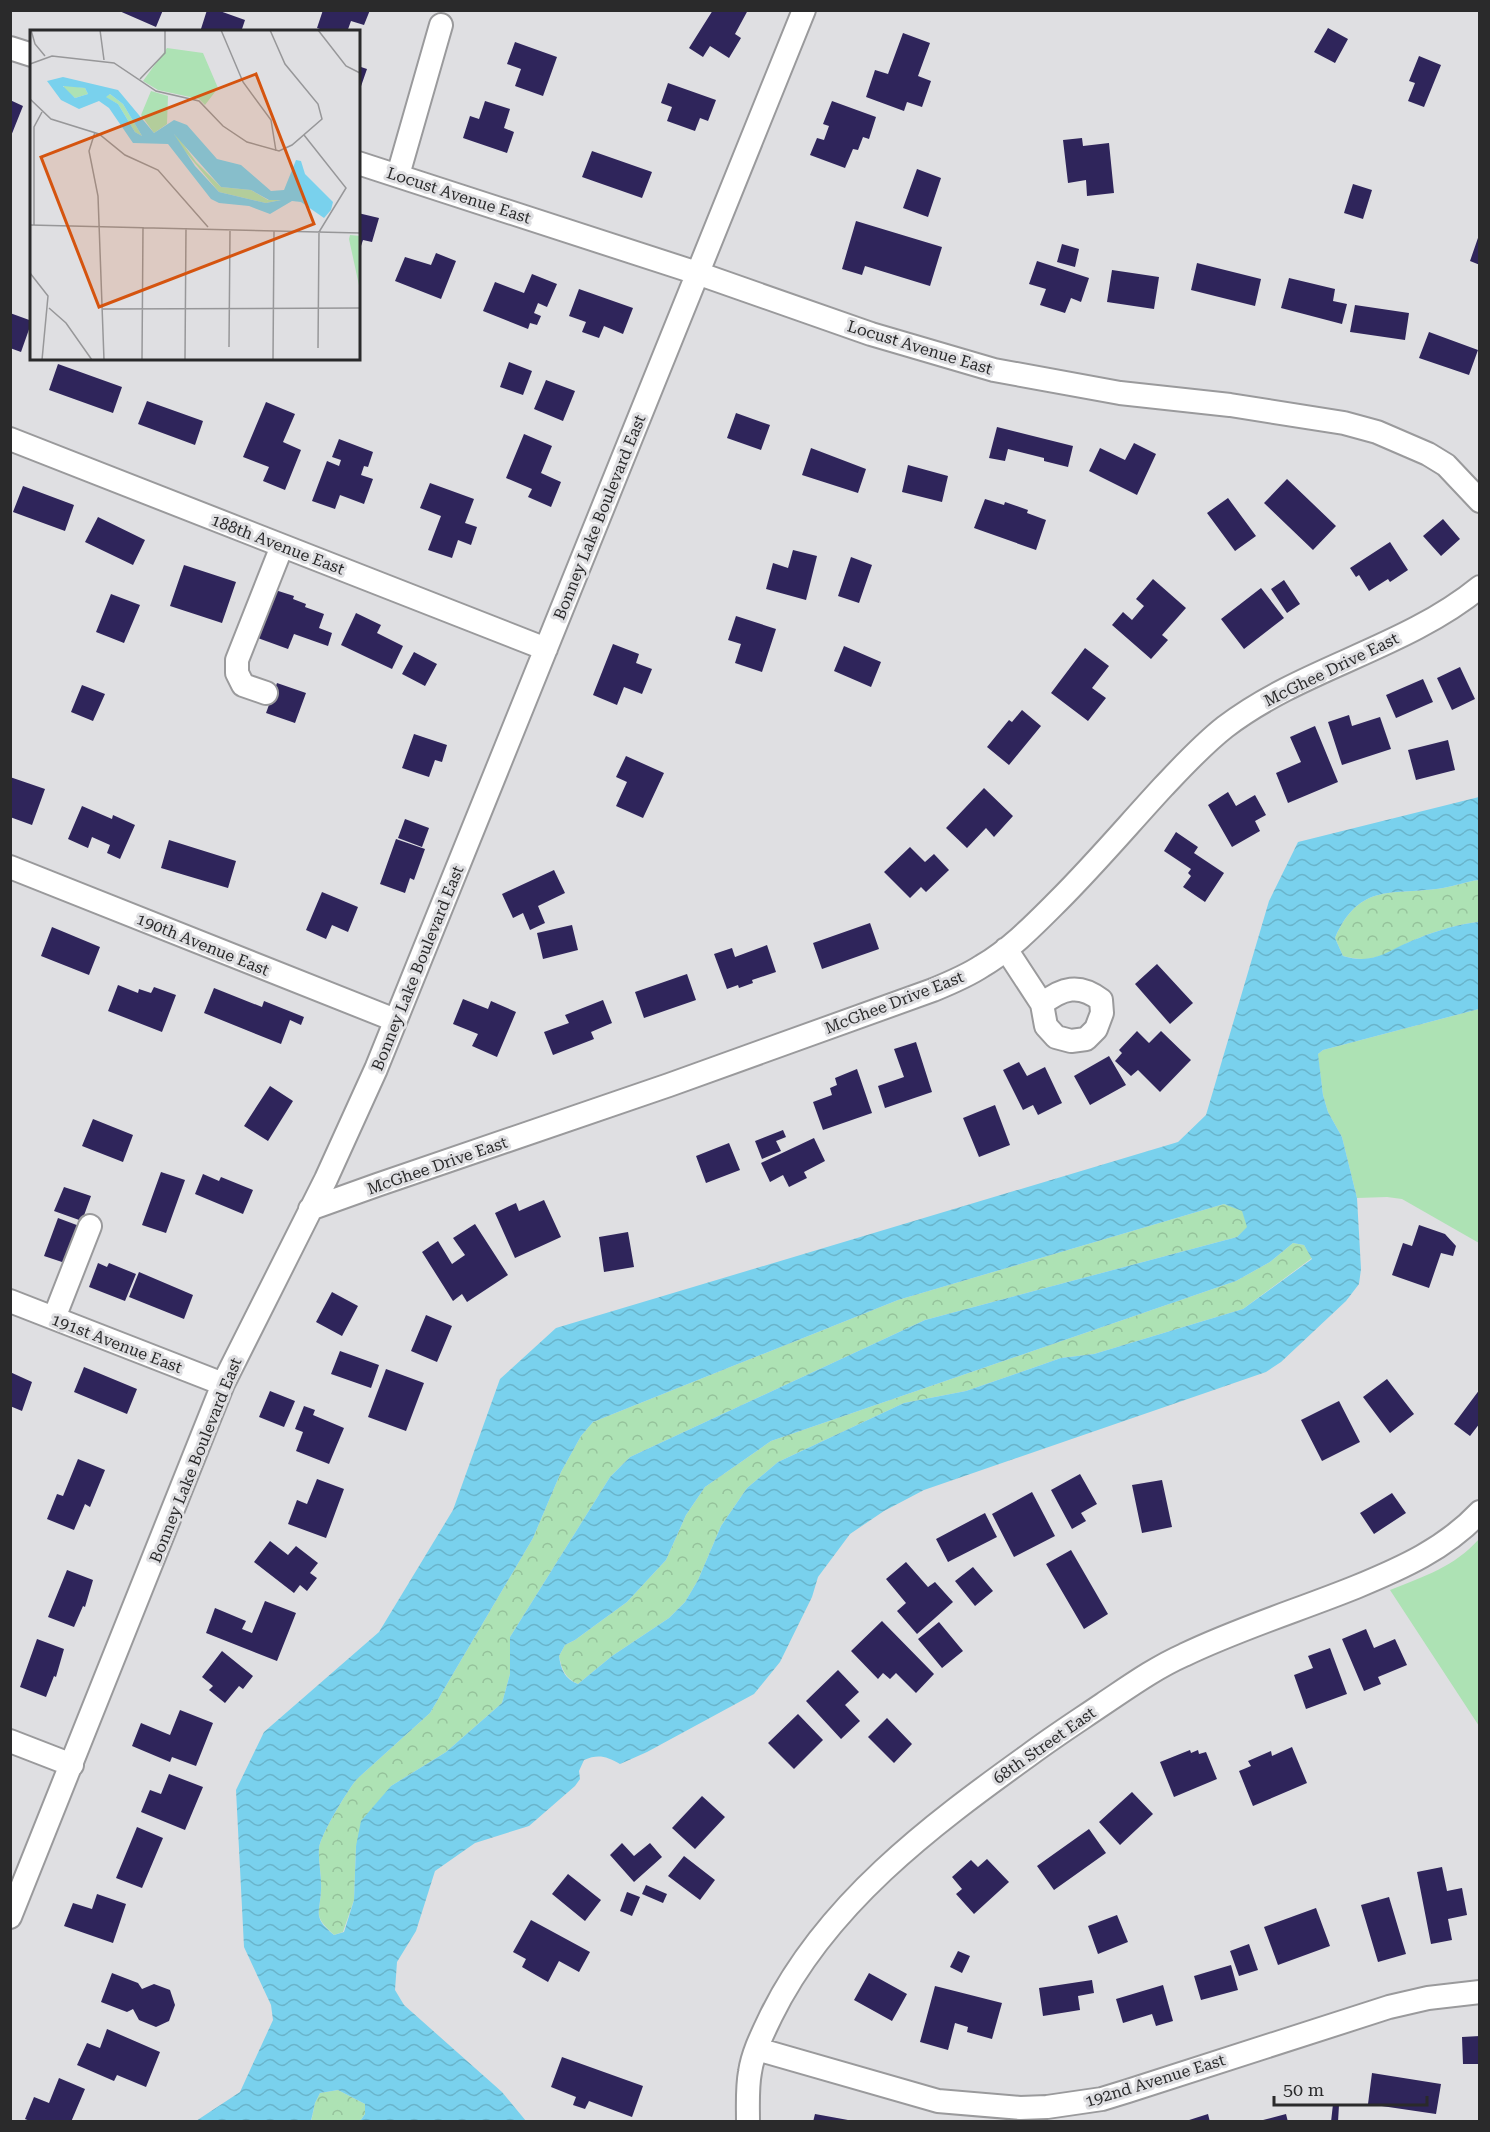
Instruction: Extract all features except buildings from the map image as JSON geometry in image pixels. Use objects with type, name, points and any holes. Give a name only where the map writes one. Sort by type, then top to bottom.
[{"type":"street","name":"Bonney Lake Boulevard East","points":[[10,1917],[223,1384],[356,1115],[804,10]]},
{"type":"street","points":[[398,176],[441,25]]},
{"type":"street","points":[[10,48],[30,54]]},
{"type":"street","name":"Locust Avenue East","points":[[360,164],[697,273],[871,334],[994,370],[1120,393],[1230,405],[1344,423],[1377,432],[1428,453],[1446,465],[1479,501]]},
{"type":"street","name":"188th Avenue East","points":[[10,439],[546,649]]},
{"type":"street","points":[[266,693],[243,685],[237,673],[237,660],[282,546]]},
{"type":"street","name":"McGhee Drive East","points":[[310,1209],[669,1085],[933,990],[977,969],[1006,949],[1053,907],[1095,864],[1202,745],[1226,726],[1286,689],[1377,648],[1442,614],[1479,587]]},
{"type":"street","name":"190th Avenue East","points":[[10,867],[395,1020]]},
{"type":"street","points":[[1006,949],[1042,1004]]},
{"type":"street","points":[[54,1318],[90,1226]]},
{"type":"street","name":"191st Avenue East","points":[[10,1301],[223,1384]]},
{"type":"street","name":"68th Street East","points":[[748,2121],[750,2070],[757,2049],[777,2003],[802,1962],[829,1927],[860,1893],[930,1828],[1068,1726],[1150,1672],[1185,1654],[1259,1623],[1407,1566],[1445,1543],[1478,1516]]},
{"type":"street","points":[[10,1740],[72,1765]]},
{"type":"street","name":"192nd Avenue East","points":[[757,2049],[938,2101],[1020,2108],[1047,2107],[1102,2099],[1389,2007],[1428,1998],[1479,1992]]},
{"type":"green space","points":[[1479,880],[1479,922],[1433,933],[1375,958],[1355,959],[1343,956],[1335,938],[1355,907],[1367,899],[1393,892],[1443,888]]},
{"type":"green space","points":[[1479,1009],[1479,1243],[1402,1199],[1357,1198],[1342,1137],[1328,1112],[1323,1095],[1318,1054],[1323,1050]]},
{"type":"green space","points":[[1224,1204],[1242,1210],[1248,1227],[1237,1237],[925,1320],[630,1457],[610,1477],[510,1637],[510,1674],[502,1703],[446,1752],[391,1786],[356,1846],[354,1900],[343,1932],[334,1935],[323,1923],[319,1914],[321,1885],[319,1848],[329,1823],[357,1779],[430,1713],[533,1538],[561,1472],[581,1436],[593,1422],[898,1300]]},
{"type":"green space","points":[[1293,1243],[1304,1245],[1312,1258],[1243,1309],[1094,1354],[1061,1358],[966,1391],[904,1403],[778,1462],[747,1488],[721,1526],[698,1580],[685,1602],[669,1618],[612,1656],[578,1684],[565,1673],[559,1656],[565,1645],[627,1602],[666,1560],[686,1515],[705,1487],[771,1441],[1236,1281],[1270,1262]]},
{"type":"green space","points":[[1479,1539],[1479,1726],[1390,1590],[1449,1564]]},
{"type":"green space","points":[[338,2090],[365,2104],[365,2114],[360,2121],[311,2122],[315,2103],[320,2093]]},
{"type":"water","points":[[1479,797],[1479,880],[1443,888],[1393,892],[1367,899],[1355,907],[1335,938],[1343,956],[1365,959],[1441,930],[1479,922],[1479,1009],[1323,1050],[1318,1054],[1323,1095],[1328,1112],[1342,1137],[1357,1198],[1361,1269],[1359,1284],[1346,1301],[1281,1362],[1266,1372],[924,1490],[884,1511],[850,1534],[818,1577],[812,1597],[780,1662],[754,1694],[647,1752],[620,1764],[602,1757],[584,1760],[579,1771],[580,1779],[575,1786],[529,1826],[475,1843],[435,1871],[416,1931],[397,1962],[395,1990],[404,2005],[502,2092],[526,2121],[360,2121],[365,2114],[365,2104],[338,2090],[320,2093],[311,2121],[196,2121],[240,2092],[273,2020],[271,2005],[244,1947],[236,1790],[264,1732],[379,1632],[453,1510],[500,1379],[556,1328],[1178,1142],[1206,1115],[1269,901],[1298,842]],"holes":[[[1224,1204],[1242,1211],[1247,1227],[1237,1237],[925,1320],[630,1457],[610,1477],[510,1637],[510,1674],[502,1703],[446,1752],[391,1786],[361,1821],[356,1846],[354,1900],[344,1932],[334,1935],[323,1923],[319,1915],[321,1885],[319,1848],[329,1823],[357,1779],[430,1713],[533,1538],[561,1472],[581,1436],[593,1422],[898,1300]],[[1293,1243],[1304,1245],[1312,1259],[1243,1309],[1094,1354],[1061,1358],[966,1391],[904,1403],[778,1462],[747,1488],[721,1526],[698,1580],[685,1602],[669,1618],[612,1656],[578,1684],[564,1673],[559,1656],[565,1645],[627,1602],[666,1560],[686,1515],[705,1487],[771,1441],[1236,1281],[1270,1262]]]}]
